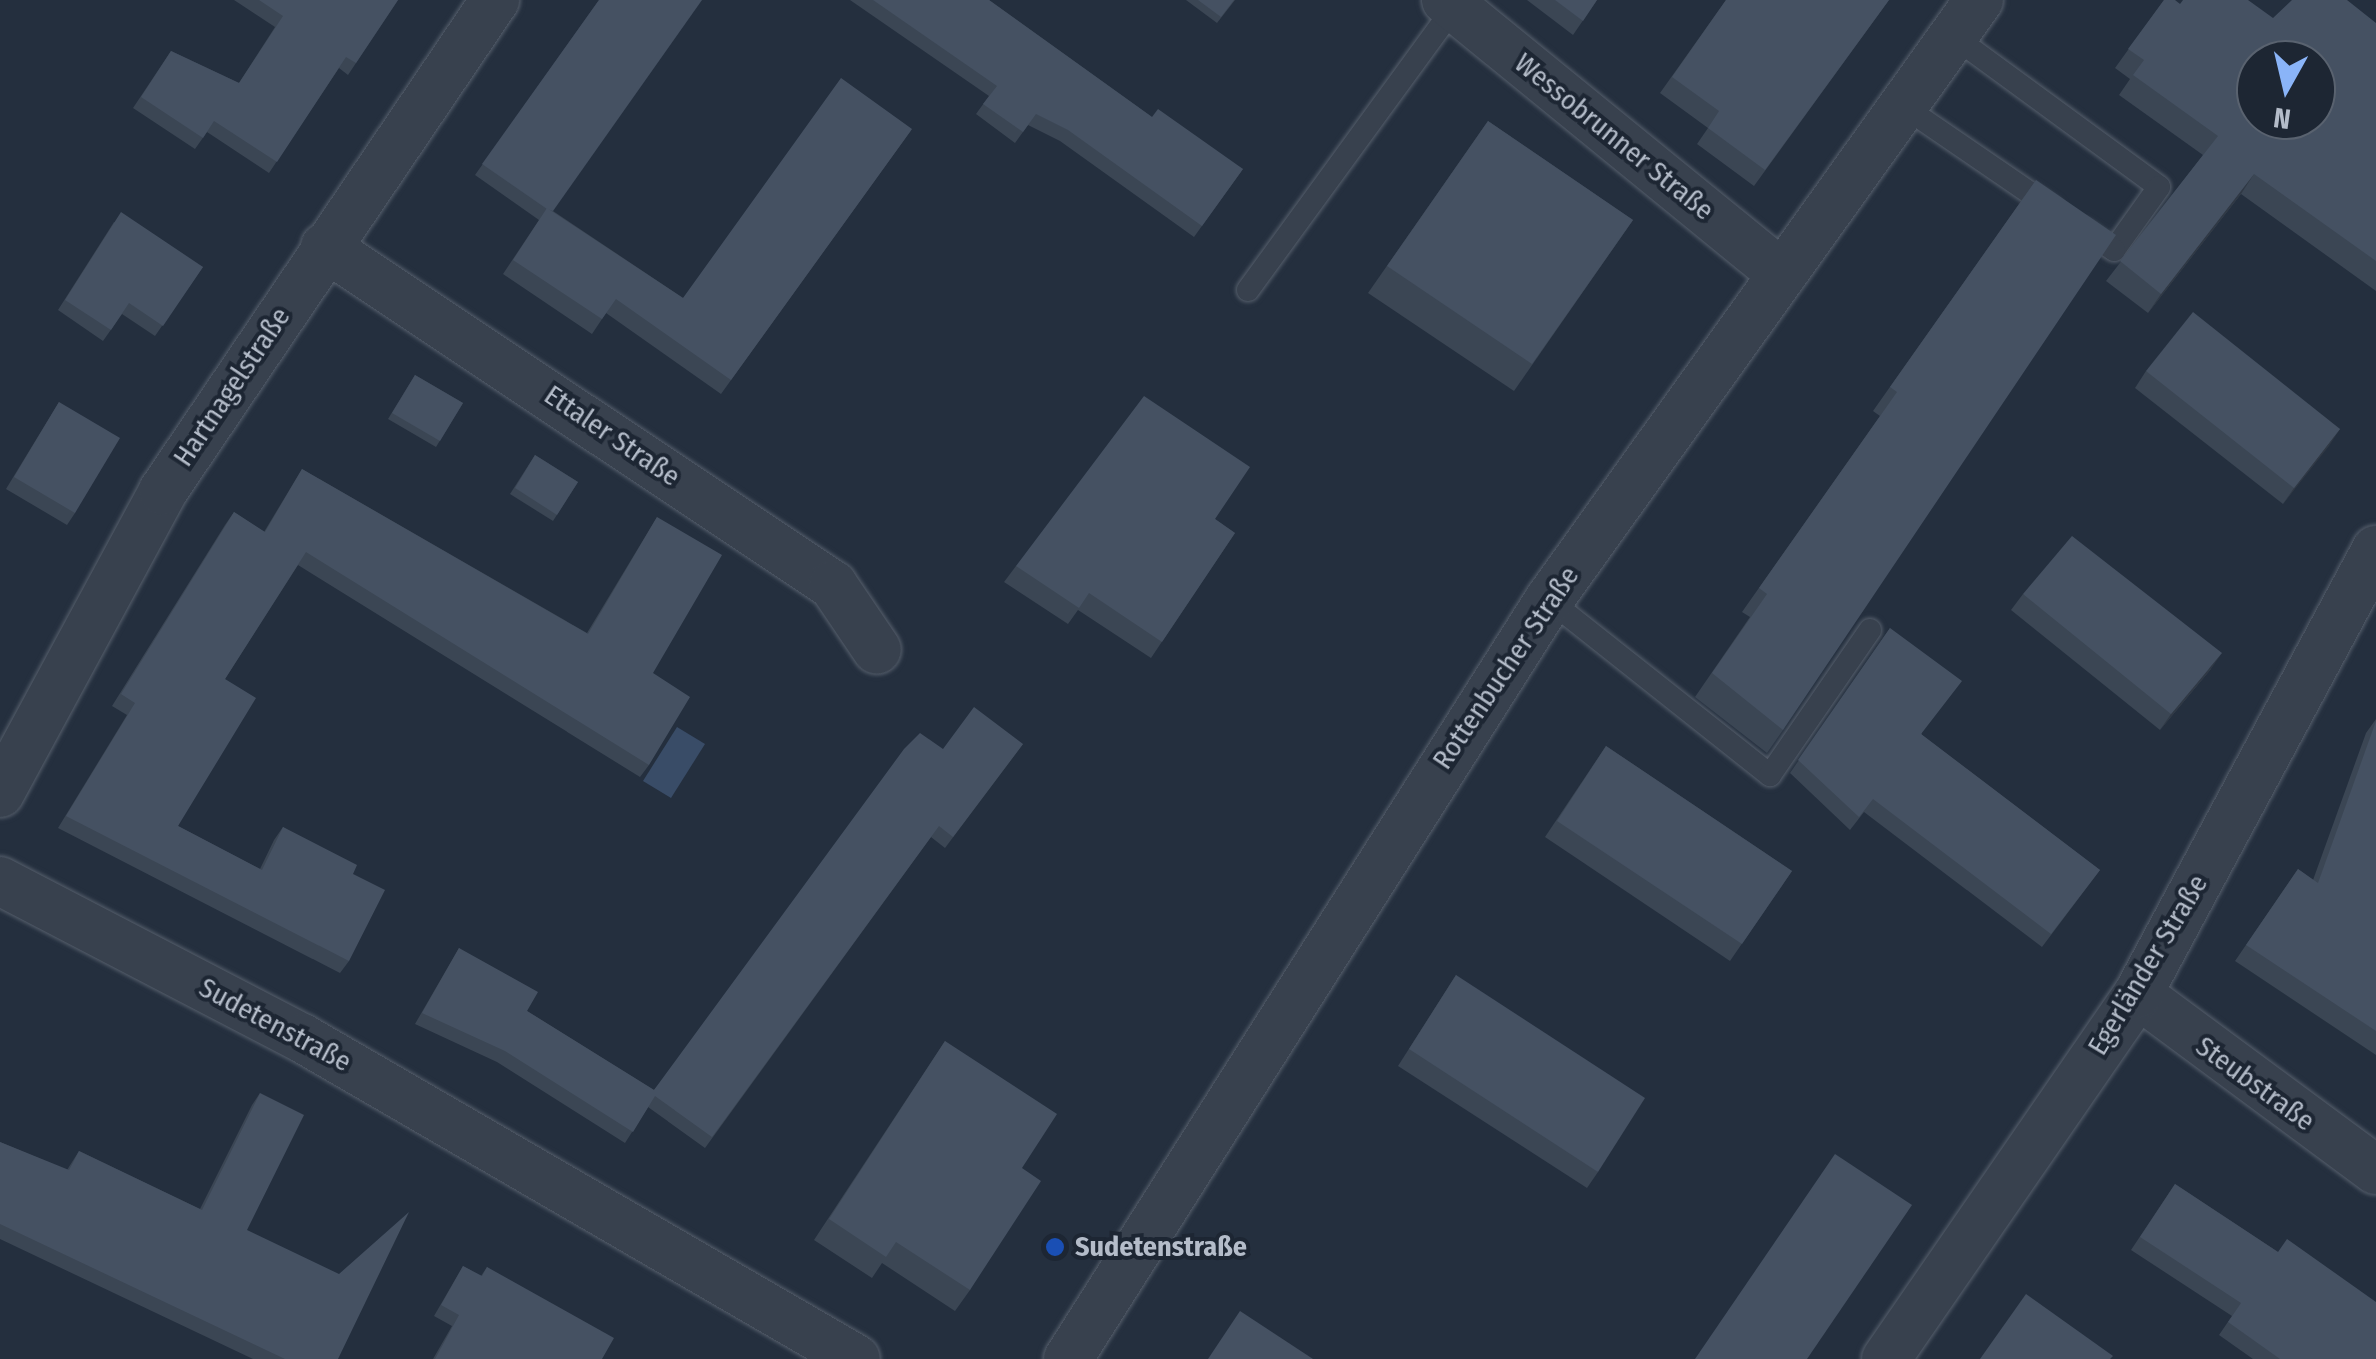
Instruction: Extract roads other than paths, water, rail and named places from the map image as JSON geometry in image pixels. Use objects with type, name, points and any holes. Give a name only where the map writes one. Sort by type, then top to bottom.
[{"type":"street","name":"Hartnagelstraße","points":[[0,794],[163,491],[324,248],[496,0]]},
{"type":"street","name":"Wessobrunner Straße","points":[[1453,2],[1782,274]]},
{"type":"street","name":"Rottenbucher Straße","points":[[1068,1359],[1549,600],[1966,18]]},
{"type":"street","name":"Ettaler Straße","points":[[324,248],[833,586],[876,650]]},
{"type":"street","name":"Egerländer Straße","points":[[1886,1359],[2138,994],[2376,550]]},
{"type":"street","name":"Sudetenstraße","points":[[0,882],[302,1038],[856,1359]]},
{"type":"street","name":"Steubstraße","points":[[2138,994],[2376,1170]]},
{"type":"lane","points":[[1248,290],[1453,2]]},
{"type":"lane","points":[[1902,106],[2114,250],[2159,187],[1966,18]]},
{"type":"lane","points":[[1549,600],[1770,775],[1870,630]]},
{"type":"water","points":[[677,727],[705,744],[671,798],[643,781]]},
{"type":"place","name":"Sudetenstraße","points":[[1055,1247]]}]
